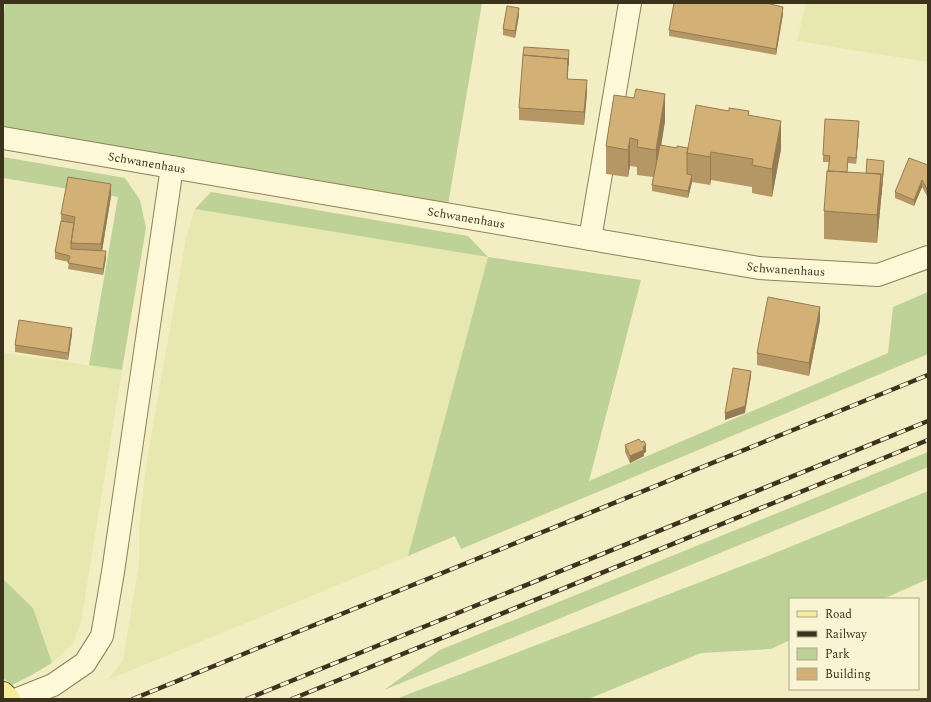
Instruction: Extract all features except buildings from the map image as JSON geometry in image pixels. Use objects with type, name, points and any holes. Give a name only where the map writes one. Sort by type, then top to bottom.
[{"type":"main road","points":[[3,693],[9,699]]},
{"type":"street","points":[[590,239],[630,3]]},
{"type":"street","name":"Schwanenhaus","points":[[3,138],[759,268],[878,275],[928,257]]},
{"type":"street","points":[[18,699],[53,685],[85,663],[102,636],[113,572],[172,167]]},
{"type":"green space","points":[[5,3],[482,3],[448,205],[3,128],[3,27]]},
{"type":"green space","points":[[806,3],[928,3],[928,62],[797,41]]},
{"type":"green space","points":[[3,157],[125,178],[140,200],[146,228],[122,370],[89,365],[118,197],[3,178]]},
{"type":"green space","points":[[211,192],[468,236],[488,257],[195,209]]},
{"type":"green space","points":[[195,209],[488,257],[408,556],[108,680],[123,660],[139,563],[139,529],[146,465],[186,238]]},
{"type":"green space","points":[[488,257],[641,280],[589,481],[888,353],[893,307],[928,292],[928,354],[461,549],[455,536],[408,556]]},
{"type":"green space","points":[[3,353],[122,370],[81,622],[73,643],[52,663],[33,608],[3,579]]},
{"type":"green space","points":[[928,452],[928,467],[384,690],[440,650]]},
{"type":"green space","points":[[928,491],[928,579],[885,598],[789,598],[789,640],[771,649],[701,653],[588,699],[396,699],[765,557]]},
{"type":"green space","points":[[3,579],[33,608],[52,663],[12,685],[3,678]]},
{"type":"railway","points":[[133,699],[928,375]]},
{"type":"railway","points":[[247,699],[928,421]]},
{"type":"railway","points":[[292,699],[928,440]]}]
